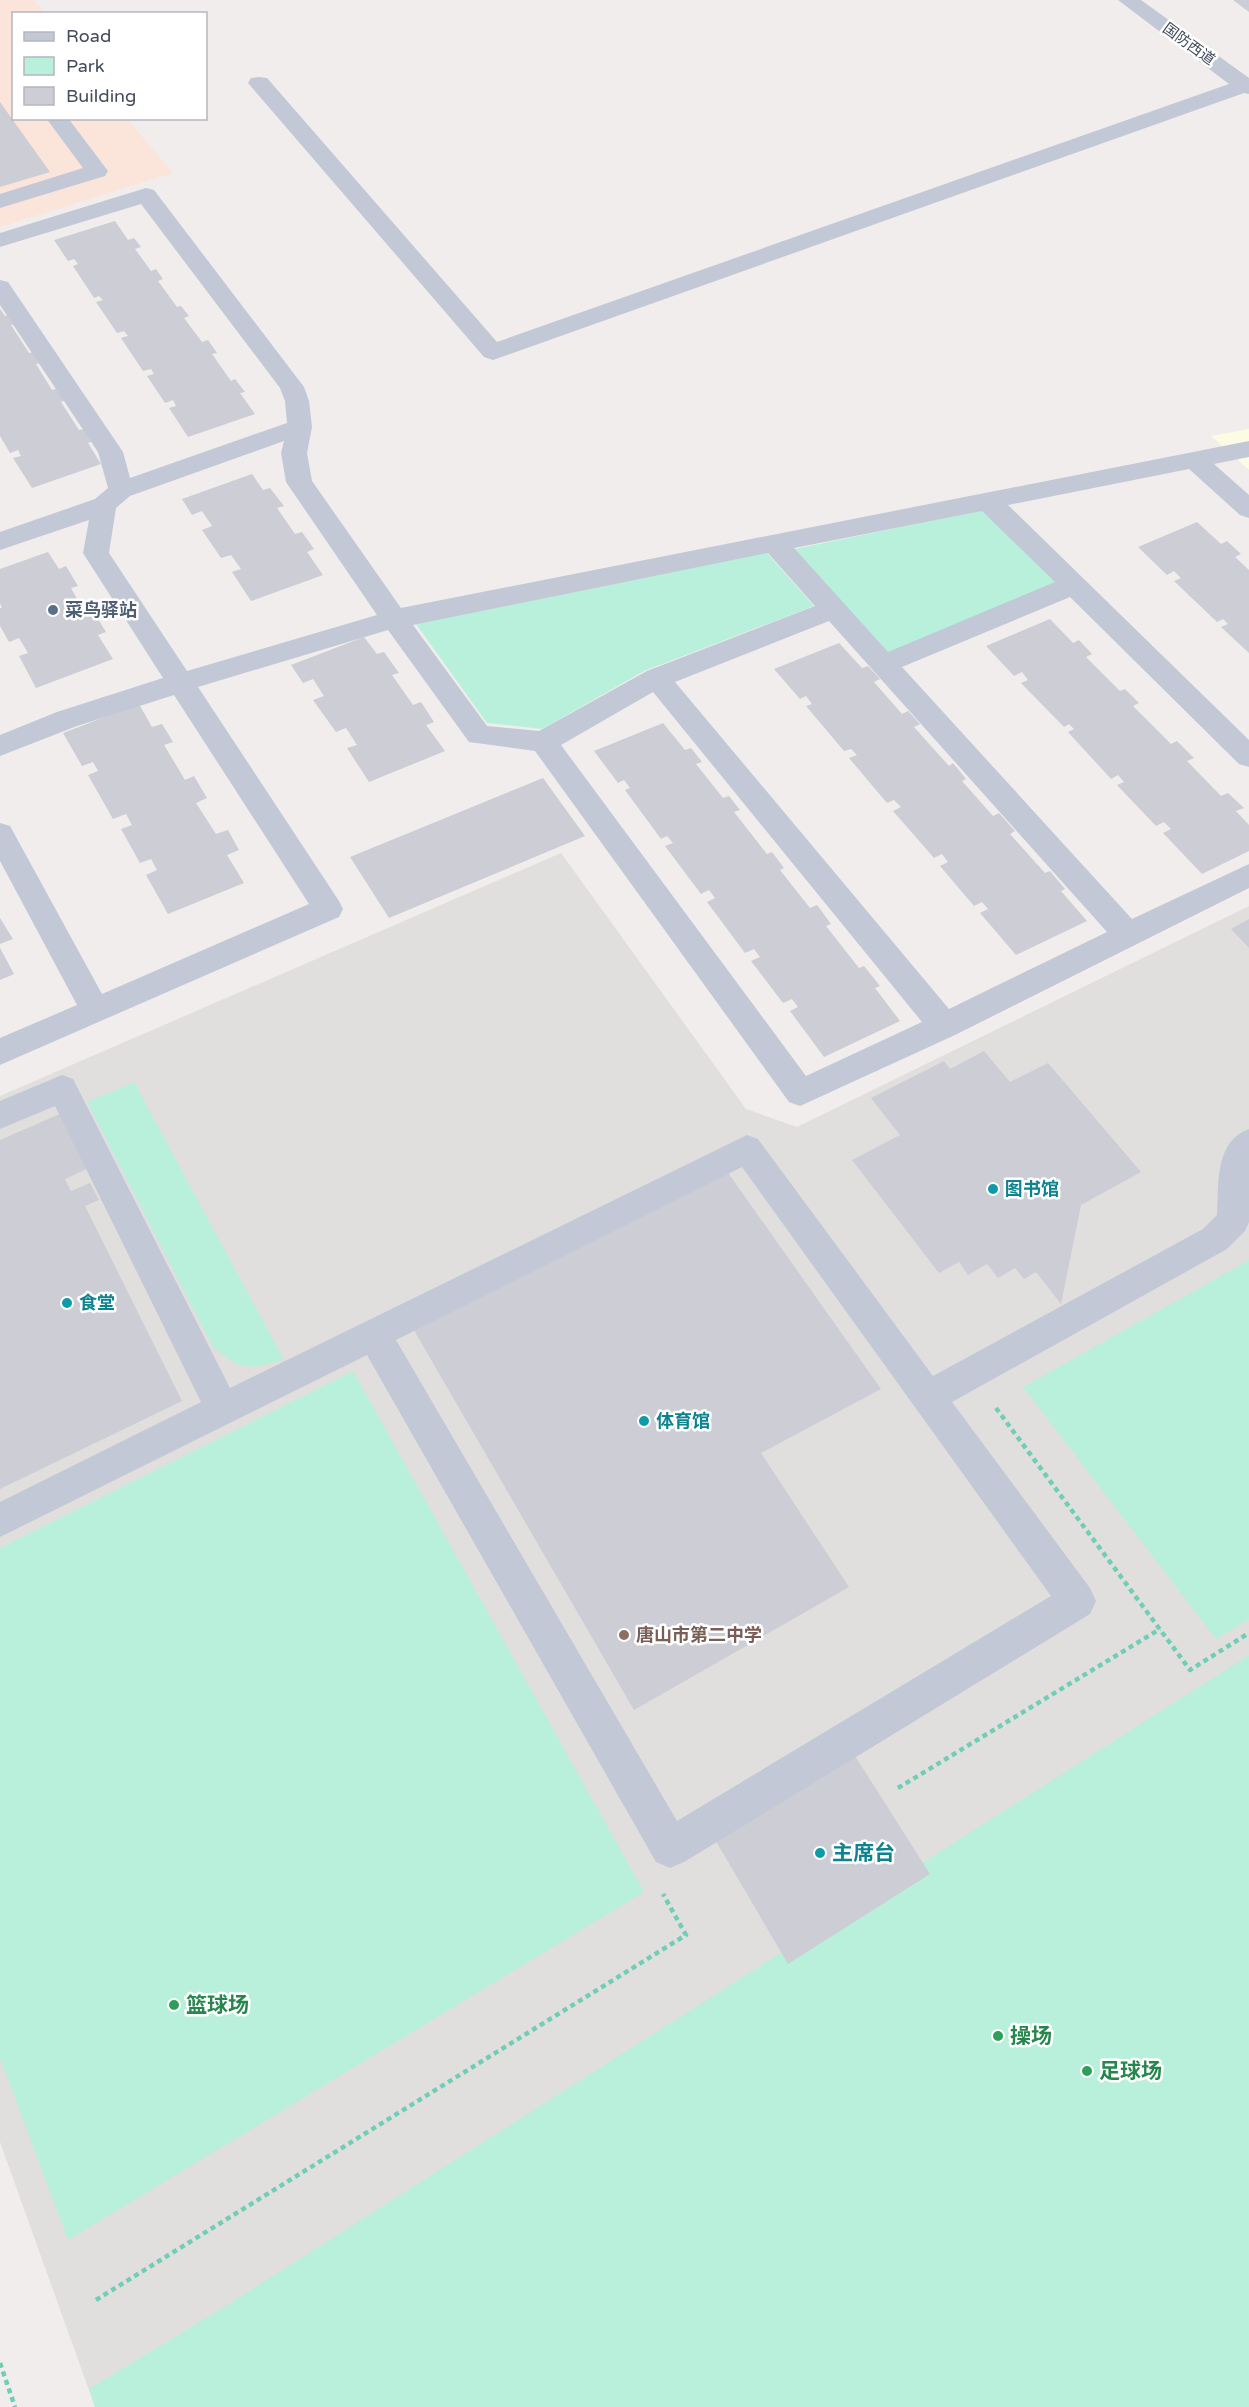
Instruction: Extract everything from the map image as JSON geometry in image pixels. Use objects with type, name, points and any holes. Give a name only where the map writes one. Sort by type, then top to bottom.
[{"type":"street","name":"国防西道","points":[[1128,0],[1248,86]]},
{"type":"street","points":[[259,83],[493,352],[1248,86]]},
{"type":"street","points":[[0,201],[97,171],[58,120]]},
{"type":"street","points":[[0,240],[146,195],[292,387],[297,401],[300,427],[294,453],[299,482],[394,619],[479,735],[543,742],[657,678],[834,609]]},
{"type":"street","points":[[0,287],[110,452],[112,498],[96,554],[328,909],[0,1052]]},
{"type":"street","points":[[0,540],[300,427]]},
{"type":"street","points":[[0,746],[67,719],[180,682],[394,619],[1249,448]]},
{"type":"street","points":[[1193,459],[1249,508]]},
{"type":"street","points":[[987,500],[1249,757]]},
{"type":"street","points":[[774,543],[1129,936]]},
{"type":"street","points":[[884,664],[1074,585]]},
{"type":"street","points":[[657,678],[944,1026]]},
{"type":"street","points":[[543,742],[800,1093],[944,1026],[1249,875]]},
{"type":"street","points":[[0,834],[96,1010]]},
{"type":"street","points":[[0,1116],[62,1088],[222,1408]]},
{"type":"street","points":[[0,1520],[222,1408],[747,1149],[1077,1601],[670,1848],[374,1334]]},
{"type":"street","points":[[928,1396],[1215,1239],[1233,1221],[1245,1155]]},
{"type":"path","points":[[993,1403],[1190,1670],[1249,1633]]},
{"type":"path","points":[[898,1788],[1160,1629]]},
{"type":"path","points":[[96,2300],[686,1935],[657,1883]]},
{"type":"path","points":[[0,2363],[15,2407]]},
{"type":"shaded area","points":[[0,0],[34,0],[43,12],[12,12],[12,120],[128,120],[173,173],[0,227]]},
{"type":"shaded area","points":[[1249,429],[1249,470],[1211,436]]},
{"type":"shaded area","name":"唐山市第二中学","points":[[561,853],[746,1109],[797,1127],[1249,906],[1249,2407],[95,2407],[0,2142],[0,1096]]},
{"type":"green space","points":[[989,509],[1065,584],[886,657],[790,550]]},
{"type":"green space","points":[[767,553],[814,606],[644,671],[542,729],[487,723],[416,624]]},
{"type":"green space","points":[[134,1082],[284,1360],[246,1366],[232,1361],[213,1347],[87,1102]]},
{"type":"green space","points":[[1249,1260],[1249,1619],[1216,1639],[1023,1387]]},
{"type":"green space","name":"篮球场","points":[[353,1371],[644,1892],[68,2240],[0,2058],[0,1548]]},
{"type":"green space","name":"操场","points":[[1249,1655],[1249,2407],[95,2407],[89,2389],[224,2307]]},
{"type":"building","points":[[1233,0],[1249,0],[1249,12]]},
{"type":"building","points":[[0,102],[50,172],[0,187]]},
{"type":"building","points":[[115,221],[128,240],[134,238],[141,247],[135,249],[151,271],[156,269],[163,279],[158,281],[177,307],[181,306],[189,316],[184,318],[202,342],[208,340],[217,353],[212,354],[231,381],[235,379],[245,392],[240,393],[255,414],[188,437],[169,408],[176,406],[173,400],[165,403],[147,376],[154,374],[151,369],[143,371],[121,338],[128,336],[124,331],[117,333],[96,302],[103,300],[99,296],[94,298],[73,266],[78,264],[74,259],[68,261],[54,240]]},
{"type":"building","points":[[0,309],[5,316],[11,314],[16,324],[11,325],[29,353],[34,352],[40,363],[36,364],[52,390],[58,388],[66,400],[61,402],[79,430],[84,429],[93,441],[88,443],[101,464],[32,488],[13,458],[21,456],[18,450],[10,453],[0,436]]},
{"type":"building","points":[[252,474],[263,490],[270,488],[284,506],[277,508],[295,534],[302,532],[314,549],[307,552],[323,575],[251,601],[232,572],[241,569],[231,555],[221,558],[202,530],[212,526],[202,511],[192,515],[182,499]]},
{"type":"building","points":[[1197,522],[1221,544],[1227,541],[1241,554],[1235,557],[1249,570],[1249,653],[1221,627],[1228,624],[1223,619],[1217,622],[1174,581],[1181,578],[1174,571],[1167,575],[1138,547]]},
{"type":"building","points":[[48,552],[59,569],[66,566],[78,586],[71,588],[87,617],[95,614],[106,632],[98,635],[113,659],[36,688],[19,656],[28,653],[19,638],[9,642],[0,626],[0,608],[2,608],[0,569]]},
{"type":"building","points":[[1050,619],[1073,643],[1079,640],[1092,654],[1086,657],[1120,691],[1125,689],[1139,703],[1133,706],[1171,744],[1177,741],[1194,758],[1187,761],[1221,796],[1228,793],[1244,808],[1236,811],[1249,825],[1249,851],[1202,874],[1163,833],[1171,829],[1164,822],[1156,826],[1117,785],[1124,782],[1118,775],[1111,779],[1068,732],[1074,729],[1069,724],[1064,727],[1021,683],[1028,680],[1022,672],[1014,676],[986,646]]},
{"type":"building","points":[[364,637],[377,654],[384,652],[399,673],[392,675],[413,705],[421,702],[434,722],[426,725],[445,751],[369,782],[347,748],[357,745],[346,728],[336,732],[313,700],[324,696],[313,679],[303,683],[291,665]]},
{"type":"building","points":[[839,643],[862,668],[868,666],[880,679],[874,682],[902,714],[908,711],[920,724],[914,727],[949,766],[953,763],[966,779],[962,781],[993,816],[999,813],[1015,831],[1010,834],[1045,873],[1050,871],[1065,889],[1061,891],[1087,921],[1016,955],[980,913],[988,909],[982,902],[974,906],[940,866],[948,862],[942,854],[934,858],[893,811],[901,807],[894,800],[887,803],[849,758],[857,755],[851,749],[844,751],[806,706],[812,704],[806,696],[800,699],[774,669]]},
{"type":"building","points":[[139,704],[152,727],[162,724],[173,742],[164,745],[185,780],[194,776],[207,798],[196,803],[216,834],[228,830],[239,850],[227,855],[244,883],[168,914],[146,875],[157,870],[151,859],[140,863],[121,829],[132,825],[126,814],[113,819],[88,775],[98,771],[93,762],[82,766],[63,733]]},
{"type":"building","points":[[663,723],[685,750],[691,748],[702,762],[696,764],[723,798],[729,796],[740,810],[734,812],[767,854],[772,852],[784,868],[780,870],[810,908],[817,905],[831,924],[826,926],[859,968],[864,966],[880,986],[875,988],[900,1021],[824,1057],[790,1011],[798,1007],[792,999],[783,1003],[751,961],[760,957],[754,949],[745,953],[707,902],[715,898],[709,890],[701,894],[665,846],[673,843],[667,836],[661,839],[625,790],[630,788],[624,780],[618,783],[594,751]]},
{"type":"building","points":[[543,778],[585,836],[389,918],[350,857]]},
{"type":"building","points":[[0,918],[13,939],[0,944]]},
{"type":"building","points":[[1249,919],[1249,948],[1231,929]]},
{"type":"building","points":[[0,948],[14,974],[0,980]]},
{"type":"building","name":"图书馆","points":[[984,1051],[1010,1082],[1048,1063],[1141,1172],[1081,1205],[1061,1304],[1036,1272],[1024,1279],[1015,1268],[998,1278],[987,1264],[968,1275],[959,1262],[939,1273],[852,1160],[900,1135],[871,1098],[944,1061],[950,1069]]},
{"type":"building","name":"食堂","points":[[62,1113],[89,1168],[65,1179],[71,1191],[90,1183],[99,1200],[85,1206],[182,1401],[0,1489],[0,1140]]},
{"type":"building","name":"体育馆","points":[[726,1170],[881,1389],[761,1453],[849,1587],[634,1710],[411,1325]]},
{"type":"building","name":"主席台","points":[[850,1748],[930,1874],[788,1964],[710,1831]]},
{"type":"place","name":"菜鸟驿站","points":[[53,610]]},
{"type":"place","name":"图书馆","points":[[993,1189]]},
{"type":"place","name":"食堂","points":[[67,1303]]},
{"type":"place","name":"体育馆","points":[[644,1421]]},
{"type":"place","name":"唐山市第二中学","points":[[624,1635]]},
{"type":"place","name":"主席台","points":[[820,1853]]},
{"type":"place","name":"篮球场","points":[[174,2005]]},
{"type":"place","name":"操场","points":[[998,2036]]},
{"type":"place","name":"足球场","points":[[1087,2071]]}]
